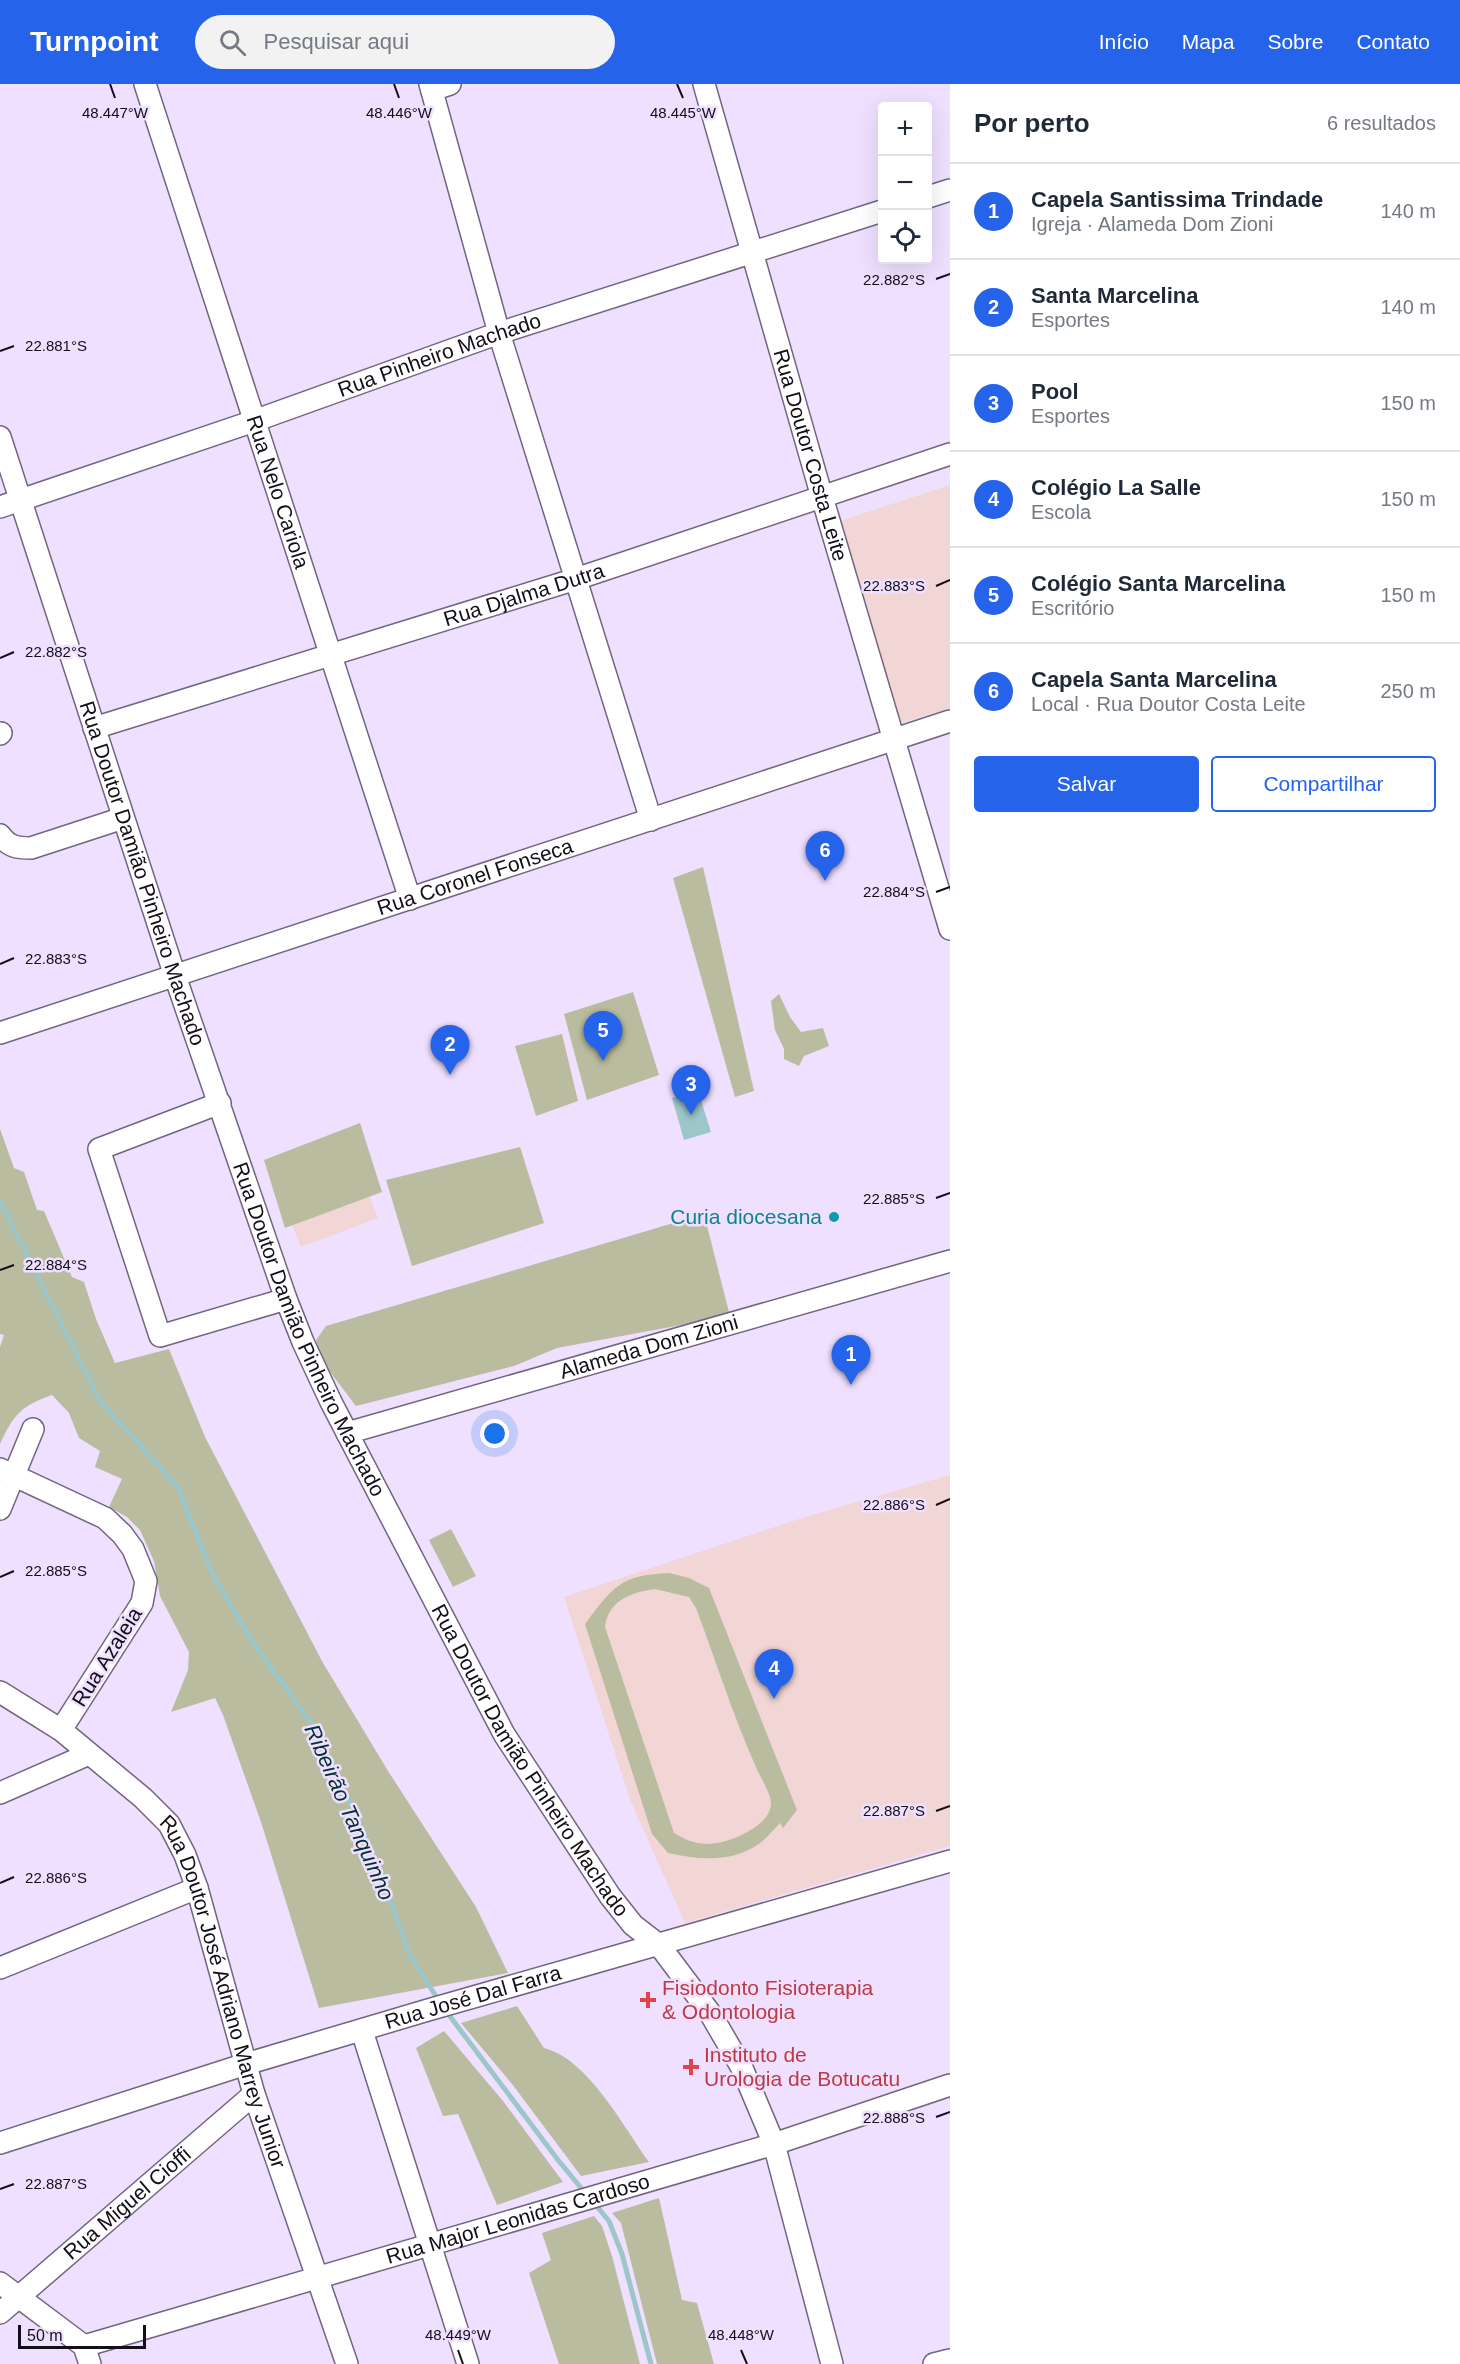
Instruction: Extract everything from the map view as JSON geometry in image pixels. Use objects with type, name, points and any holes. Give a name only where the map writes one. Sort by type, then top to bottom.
[{"type":"street","name":"Rua Nelo Cariola","points":[[145,84],[410,899]]},
{"type":"street","name":"Rua Doutor Costa Leite","points":[[704,84],[822,497],[950,929]]},
{"type":"street","points":[[437,86],[499,333],[651,820]]},
{"type":"street","points":[[932,195],[950,190]]},
{"type":"street","name":"Rua Pinheiro Machado","points":[[0,507],[254,421],[499,333],[878,212]]},
{"type":"street","name":"Rua Doutor Damião Pinheiro Machado","points":[[0,437],[175,976],[286,1299],[303,1342],[347,1433],[504,1734],[610,1896],[633,1925],[659,1945],[710,2013],[742,2068],[774,2144],[832,2364]]},
{"type":"street","name":"Rua Djalma Dutra","points":[[94,728],[576,579],[950,454]]},
{"type":"street","name":"Rua Coronel Fonseca","points":[[0,1033],[950,722]]},
{"type":"street","points":[[0,835],[6,843],[16,848],[31,848],[123,818]]},
{"type":"street","points":[[220,1103],[99,1149],[160,1336],[286,1299]]},
{"type":"street","name":"Alameda Dom Zioni","points":[[347,1433],[950,1261]]},
{"type":"street","points":[[0,1509],[8,1472],[33,1429]]},
{"type":"street","name":"Rua Azaleia","points":[[8,1472],[105,1518],[122,1534],[133,1549],[146,1581],[142,1603],[61,1730]]},
{"type":"street","name":"Rua Doutor José Adriano Marrey Junior","points":[[0,1692],[61,1730],[143,1798],[169,1824],[185,1855],[197,1888],[254,2094],[347,2364]]},
{"type":"street","points":[[0,1793],[89,1754]]},
{"type":"street","name":"Rua José Dal Farra","points":[[0,2143],[246,2064],[950,1861]]},
{"type":"street","points":[[0,1968],[197,1888]]},
{"type":"street","points":[[362,2031],[468,2364]]},
{"type":"street","name":"Rua Major Leonidas Cardoso","points":[[87,2355],[316,2278],[774,2144],[950,2085]]},
{"type":"street","name":"Rua Miguel Cioffi","points":[[0,2313],[254,2094]]},
{"type":"street","points":[[0,2283],[87,2355]]},
{"type":"street","points":[[934,2364],[950,2360]]},
{"type":"shaded area","points":[[950,485],[950,708],[901,723],[840,521]]},
{"type":"shaded area","points":[[703,867],[754,1091],[735,1097],[673,878]]},
{"type":"shaded area","points":[[633,992],[659,1075],[587,1100],[564,1014]]},
{"type":"shaded area","points":[[779,994],[790,1017],[801,1032],[823,1028],[829,1046],[804,1056],[799,1066],[784,1059],[784,1049],[775,1030],[771,1001]]},
{"type":"shaded area","points":[[562,1034],[578,1101],[536,1116],[515,1046]]},
{"type":"shaded area","points":[[698,1091],[711,1132],[684,1140],[672,1098]]},
{"type":"shaded area","points":[[360,1123],[382,1192],[285,1228],[264,1160]]},
{"type":"shaded area","points":[[0,1129],[14,1168],[24,1172],[37,1210],[44,1211],[72,1277],[84,1282],[96,1319],[115,1363],[169,1349],[205,1437],[323,1663],[388,1771],[476,1907],[508,1973],[319,2008],[261,1822],[215,1698],[171,1712],[188,1670],[189,1652],[160,1596],[154,1561],[140,1530],[127,1517],[109,1507],[122,1479],[95,1467],[100,1451],[79,1438],[69,1413],[52,1395],[33,1403],[20,1412],[14,1418],[0,1444],[0,1347],[4,1335],[0,1334]]},
{"type":"shaded area","points":[[520,1147],[544,1223],[412,1266],[386,1180]]},
{"type":"shaded area","points":[[367,1190],[378,1218],[301,1247],[286,1210]]},
{"type":"shaded area","points":[[704,1214],[730,1316],[557,1348],[514,1366],[356,1406],[321,1360],[316,1340],[326,1326]]},
{"type":"shaded area","points":[[950,1475],[950,1846],[685,1923],[631,1802],[564,1597],[805,1517]]},
{"type":"shaded area","points":[[451,1529],[476,1576],[453,1587],[429,1540]]},
{"type":"shaded area","points":[[669,1573],[689,1578],[709,1588],[797,1810],[783,1828],[780,1823],[760,1843],[739,1854],[704,1858],[668,1853],[652,1834],[585,1624],[619,1585],[628,1580],[652,1574]],"holes":[[[655,1589],[689,1597],[696,1608],[740,1728],[771,1801],[769,1811],[757,1826],[735,1838],[711,1844],[689,1841],[674,1833],[605,1627],[607,1618],[616,1604],[629,1595]]]},
{"type":"shaded area","points":[[517,2006],[544,2048],[575,2065],[590,2079],[649,2162],[581,2176],[512,2084],[461,2023]]},
{"type":"shaded area","points":[[444,2031],[503,2101],[563,2182],[497,2205],[458,2114],[443,2116],[416,2048]]},
{"type":"shaded area","points":[[659,2198],[682,2300],[697,2303],[714,2364],[657,2364],[621,2223],[612,2213]]},
{"type":"shaded area","points":[[594,2216],[602,2226],[612,2256],[640,2364],[559,2364],[529,2273],[551,2260],[542,2233]]},
{"type":"waterway","name":"Ribeirão Tanquinho","points":[[0,1201],[100,1401],[178,1487],[211,1571],[252,1641],[317,1731],[370,1847],[411,1957],[439,2001]]},
{"type":"waterway","name":"Ribeirão Tanquinho","points":[[446,2011],[586,2194]]},
{"type":"waterway","name":"Ribeirão Tanquinho","points":[[594,2203],[609,2221],[622,2254],[651,2364]]},
{"type":"place","name":"Capela Santa Marcelina","points":[[825,881]]},
{"type":"place","name":"Colégio Santa Marcelina","points":[[603,1061]]},
{"type":"place","name":"Santa Marcelina","points":[[450,1075]]},
{"type":"place","name":"Pool","points":[[691,1115]]},
{"type":"place","name":"Curia diocesana","points":[[834,1217]]},
{"type":"place","name":"Capela Santissima Trindade","points":[[851,1385]]},
{"type":"place","name":"Colégio La Salle","points":[[774,1699]]},
{"type":"place","name":"Fisiodonto Fisioterapia & Odontologia","points":[[648,2000]]},
{"type":"place","name":"Instituto de Urologia de Botucatu","points":[[691,2067]]}]
